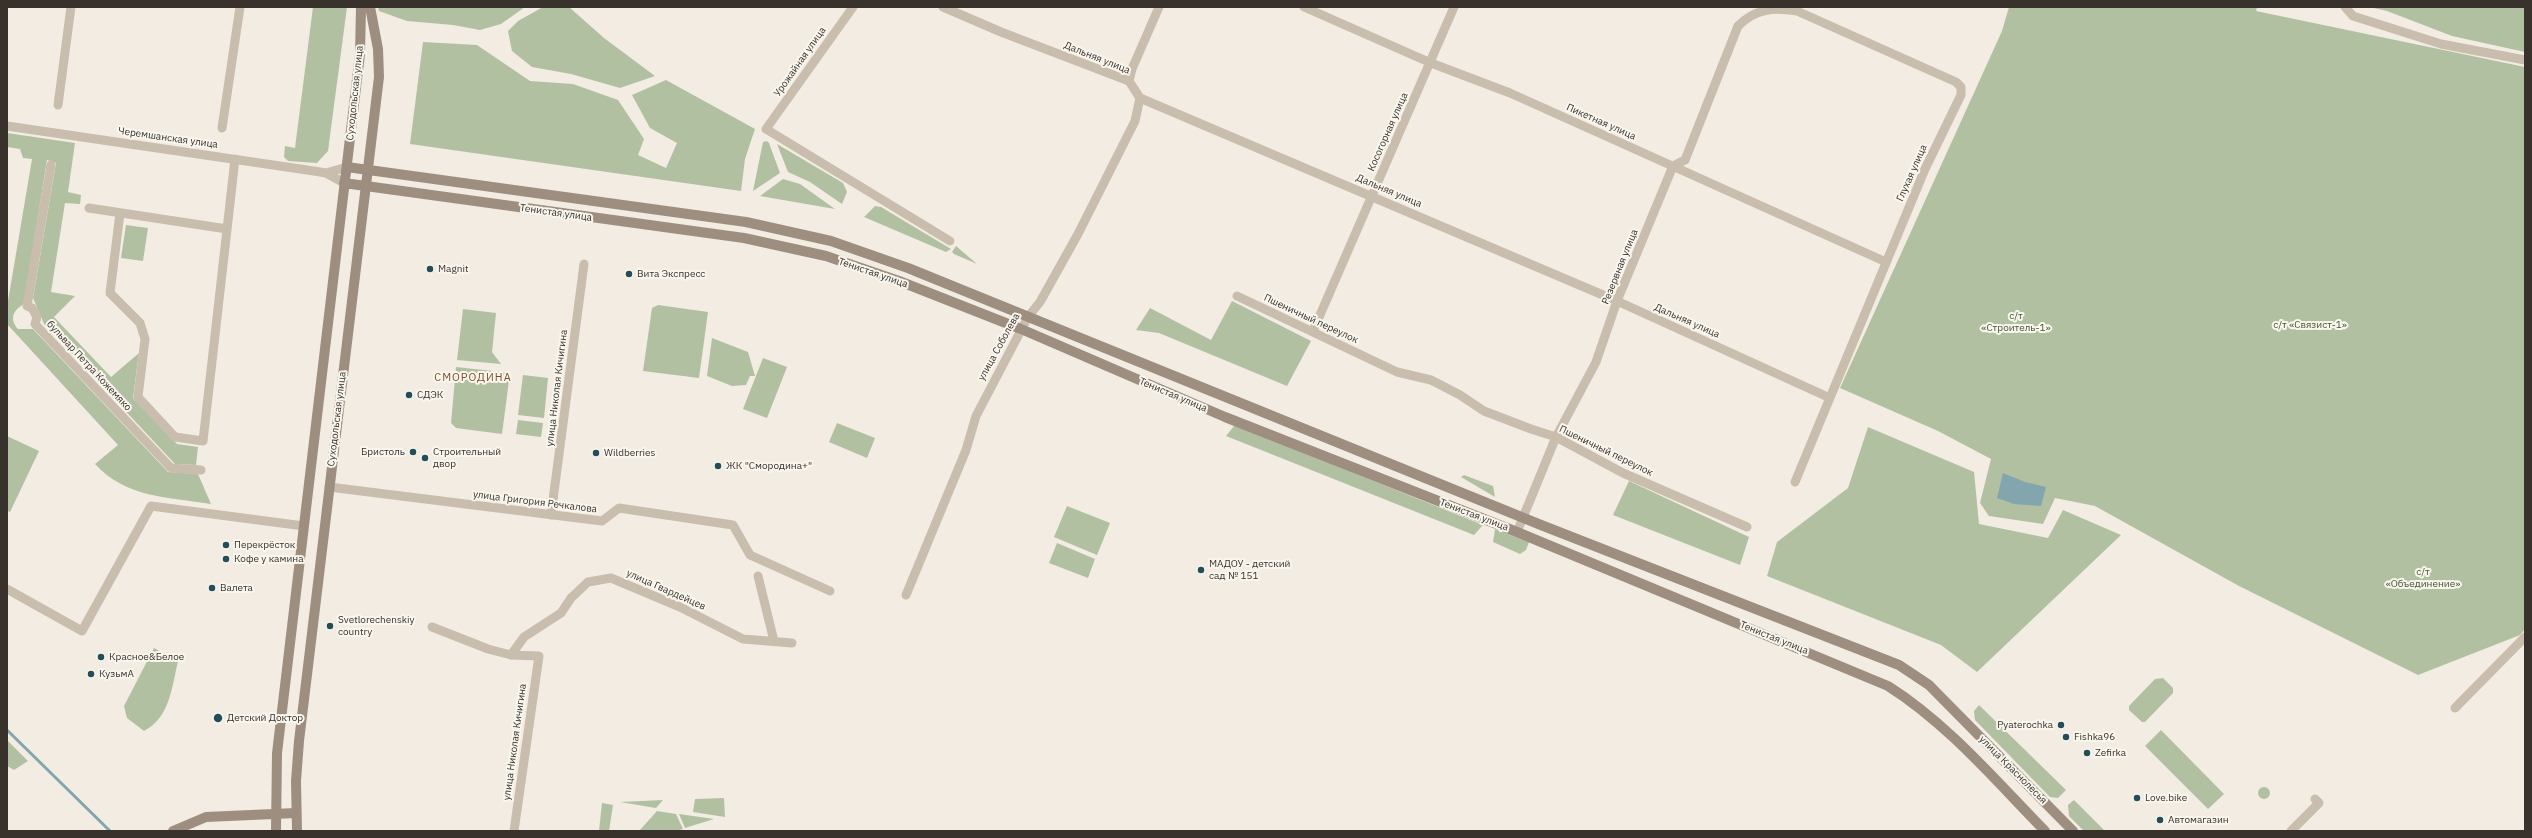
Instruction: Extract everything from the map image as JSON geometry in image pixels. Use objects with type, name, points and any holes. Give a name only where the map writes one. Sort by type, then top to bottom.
[{"type":"main road","name":"Суходольская улица","points":[[276,831],[277,753],[360,54],[361,7]]},
{"type":"main road","name":"Суходольская улица","points":[[297,831],[296,813],[299,741],[364,186],[380,63],[370,7]]},
{"type":"main road","name":"Тенистая улица","points":[[347,167],[746,222],[831,242],[908,268],[1523,517],[1899,665],[1929,685],[1953,710]]},
{"type":"main road","name":"Тенистая улица","points":[[344,183],[744,238],[826,256],[899,281],[1021,330],[1225,417],[1517,532],[1888,686],[1910,700],[1958,741]]},
{"type":"main road","name":"улица Краснолесья","points":[[1953,710],[2073,831]]},
{"type":"main road","name":"улица Краснолесья","points":[[1958,741],[2045,831]]},
{"type":"main road","points":[[174,831],[206,817],[296,813]]},
{"type":"street","points":[[58,105],[71,7]]},
{"type":"street","points":[[222,128],[240,7]]},
{"type":"street","name":"Урожайная улица","points":[[853,7],[766,129],[950,241]]},
{"type":"street","name":"Дальняя улица","points":[[943,7],[1001,32],[1129,81],[1140,98],[1617,301],[1830,398]]},
{"type":"street","points":[[1129,81],[1132,69],[1159,7]]},
{"type":"street","name":"Пикетная улица","points":[[1304,7],[1431,63],[1510,93],[1886,262]]},
{"type":"street","name":"Косогорная улица","points":[[1313,331],[1431,63],[1454,7]]},
{"type":"street","points":[[2345,7],[2353,16],[2441,44],[2525,60]]},
{"type":"street","name":"Глухая улица","points":[[1748,16],[1768,10],[1797,9],[1956,82],[1961,87],[1961,95],[1925,168],[1795,482]]},
{"type":"street","name":"Резервная улица","points":[[1517,532],[1556,436],[1596,362],[1617,301],[1673,166],[1685,160],[1738,26],[1748,16]]},
{"type":"street","name":"улица Соболева","points":[[906,595],[966,450],[976,416],[1028,317],[1040,302],[1078,234],[1135,121],[1140,98]]},
{"type":"street","name":"Черемшанская улица","points":[[7,126],[326,173],[344,183]]},
{"type":"street","points":[[120,213],[110,293],[140,323],[145,339],[138,397],[175,436],[203,441],[235,159]]},
{"type":"street","name":"бульвар Петра Кожемяко","points":[[51,165],[27,306],[32,308],[36,317],[35,324],[171,468],[201,470]]},
{"type":"street","name":"Черемшанская улица","points":[[326,173],[347,167]]},
{"type":"street","points":[[89,208],[227,229]]},
{"type":"street","name":"улица Николая Кичигина","points":[[552,515],[584,264]]},
{"type":"street","name":"Пшеничный переулок","points":[[1237,296],[1397,372],[1431,380],[1460,395],[1484,411],[1556,436],[1623,473],[1747,527]]},
{"type":"street","name":"улица Григория Речкалова","points":[[329,486],[602,521],[619,508],[733,525],[750,555],[830,591]]},
{"type":"street","points":[[7,588],[82,631],[151,506],[304,526]]},
{"type":"street","points":[[758,576],[774,641]]},
{"type":"street","name":"улица Гвардейцев","points":[[511,655],[524,637],[561,613],[571,598],[588,582],[612,578],[680,607],[743,639],[792,643]]},
{"type":"street","points":[[432,627],[488,649],[511,655]]},
{"type":"street","points":[[2455,708],[2525,637]]},
{"type":"street","name":"улица Николая Кичигина","points":[[511,655],[539,656],[514,831]]},
{"type":"street","points":[[2291,831],[2319,803],[2315,799]]},
{"type":"green space","points":[[313,7],[347,7],[328,151],[317,163],[288,161],[284,157],[285,146],[295,148]]},
{"type":"green space","points":[[378,7],[525,7],[501,24],[480,30],[453,25],[407,21],[379,11]]},
{"type":"green space","points":[[543,7],[569,7],[604,38],[655,76],[620,88],[571,74],[532,67],[512,51],[508,31],[518,21]]},
{"type":"green space","points":[[2009,7],[2257,7],[2256,11],[2525,67],[2525,629],[2520,635],[2418,675],[2239,586],[2095,506],[2055,498],[2043,524],[1989,516],[1980,503],[1991,459],[1938,431],[1840,388],[2002,31]]},
{"type":"green space","points":[[2369,7],[2525,7],[2525,52],[2452,36],[2387,11]]},
{"type":"green space","points":[[423,42],[477,45],[530,81],[573,84],[618,100],[644,139],[638,155],[666,168],[677,143],[650,128],[632,95],[666,80],[755,129],[745,159],[741,191],[410,144]]},
{"type":"green space","points":[[7,133],[75,143],[68,192],[81,195],[80,204],[65,203],[51,292],[75,296],[54,317],[111,377],[139,353],[133,398],[177,444],[198,447],[196,465],[175,464],[44,324],[33,298],[56,163],[47,160],[24,304],[15,312],[13,318],[15,325],[18,329],[33,329],[168,472],[198,474],[211,504],[148,494],[120,484],[107,475],[95,464],[118,445],[7,324],[7,307],[32,159],[23,158],[20,149],[7,147]]},
{"type":"green space","points":[[767,141],[780,173],[753,191],[763,142]]},
{"type":"green space","points":[[777,144],[843,183],[847,192],[842,204],[810,182],[788,172]]},
{"type":"green space","points":[[783,179],[800,184],[835,209],[760,196]]},
{"type":"green space","points":[[875,206],[881,207],[951,249],[946,252],[864,217]]},
{"type":"green space","points":[[126,225],[148,228],[143,261],[121,258]]},
{"type":"green space","points":[[956,246],[977,264],[954,254],[952,252]]},
{"type":"green space","points":[[1232,301],[1311,341],[1287,386],[1159,333],[1136,330],[1150,308],[1211,340]]},
{"type":"green space","points":[[658,305],[708,312],[699,378],[643,371],[652,308]]},
{"type":"green space","points":[[463,309],[496,313],[492,352],[501,364],[457,360]]},
{"type":"green space","points":[[712,338],[748,352],[755,376],[750,376],[746,385],[732,386],[707,376]]},
{"type":"green space","points":[[763,358],[787,367],[767,418],[743,409]]},
{"type":"green space","points":[[456,367],[510,373],[502,434],[456,428],[451,423]]},
{"type":"green space","points":[[523,375],[548,378],[544,418],[518,415]]},
{"type":"green space","points":[[518,420],[543,423],[541,437],[516,434]]},
{"type":"green space","points":[[837,423],[875,438],[867,458],[829,442]]},
{"type":"green space","points":[[1234,426],[1483,525],[1474,535],[1226,436]]},
{"type":"green space","points":[[1868,427],[1974,472],[1979,524],[2048,538],[2063,510],[2121,535],[1977,672],[1941,645],[1767,576],[1777,542],[1848,488]]},
{"type":"green space","points":[[7,436],[39,451],[10,512],[7,511]]},
{"type":"green space","points":[[1464,475],[1493,486],[1495,497],[1461,477]]},
{"type":"green space","points":[[1629,481],[1749,537],[1740,565],[1613,515]]},
{"type":"green space","points":[[1067,506],[1110,523],[1097,555],[1054,537]]},
{"type":"green space","points":[[1495,529],[1529,542],[1526,550],[1520,554],[1493,542]]},
{"type":"green space","points":[[1057,543],[1095,559],[1088,578],[1049,563]]},
{"type":"green space","points":[[154,648],[178,661],[165,710],[153,725],[144,731],[127,718],[124,706]]},
{"type":"green space","points":[[2163,678],[2173,688],[2173,693],[2145,722],[2142,722],[2129,710],[2129,706],[2155,679]]},
{"type":"green space","points":[[1979,705],[2066,790],[2058,798],[2050,797],[1975,720],[1974,711]]},
{"type":"green space","points":[[2161,730],[2224,794],[2208,809],[2145,746]]},
{"type":"green space","points":[[7,740],[28,761],[14,770],[7,766]]},
{"type":"green space","points":[[2266,787],[2269,788],[2269,798],[2262,799],[2259,798],[2258,791],[2259,788]]},
{"type":"green space","points":[[724,798],[725,817],[693,812],[695,799]]},
{"type":"green space","points":[[663,800],[656,808],[620,802]]},
{"type":"green space","points":[[2074,800],[2105,831],[2084,831],[2069,816],[2068,805]]},
{"type":"green space","points":[[602,803],[613,805],[609,831],[599,831]]},
{"type":"green space","points":[[657,811],[676,814],[683,829],[675,831],[639,831]]},
{"type":"green space","points":[[679,814],[714,819],[685,828]]},
{"type":"water","points":[[2003,473],[2025,482],[2046,487],[2041,506],[2014,504],[1997,498]]},
{"type":"waterway","points":[[7,730],[110,831]]},
{"type":"place","name":"Magnit","points":[[430,269]]},
{"type":"place","name":"Вита Экспресс","points":[[629,274]]},
{"type":"place","name":"СДЭК","points":[[409,395]]},
{"type":"place","name":"Бристоль","points":[[413,452]]},
{"type":"place","name":"Wildberries","points":[[596,453]]},
{"type":"place","name":"Строительный двор","points":[[425,458]]},
{"type":"place","name":"ЖК \"Смородина+\"","points":[[718,466]]},
{"type":"place","name":"Перекрёсток","points":[[226,545]]},
{"type":"place","name":"Кофе у камина","points":[[226,559]]},
{"type":"place","name":"МАДОУ - детский сад № 151","points":[[1201,570]]},
{"type":"place","name":"Валета","points":[[212,588]]},
{"type":"place","name":"Svetlorechenskiy country","points":[[330,626]]},
{"type":"place","name":"Красное&Белое","points":[[101,657]]},
{"type":"place","name":"КузьмА","points":[[91,674]]},
{"type":"place","name":"Детский Доктор","points":[[218,718]]},
{"type":"place","name":"Pyaterochka","points":[[2061,725]]},
{"type":"place","name":"Fishka96","points":[[2066,737]]},
{"type":"place","name":"Zefirka","points":[[2087,753]]},
{"type":"place","name":"Love.bike","points":[[2137,798]]},
{"type":"place","name":"Автомагазин","points":[[2160,820]]},
{"type":"district","name":"СМОРОДИНА","points":[[473,378]]},
{"type":"park label","name":"с/т «Строитель-1»","points":[[2016,322]]},
{"type":"park label","name":"с/т «Связист-1»","points":[[2310,325]]},
{"type":"park label","name":"с/т «Объединение»","points":[[2423,578]]}]
